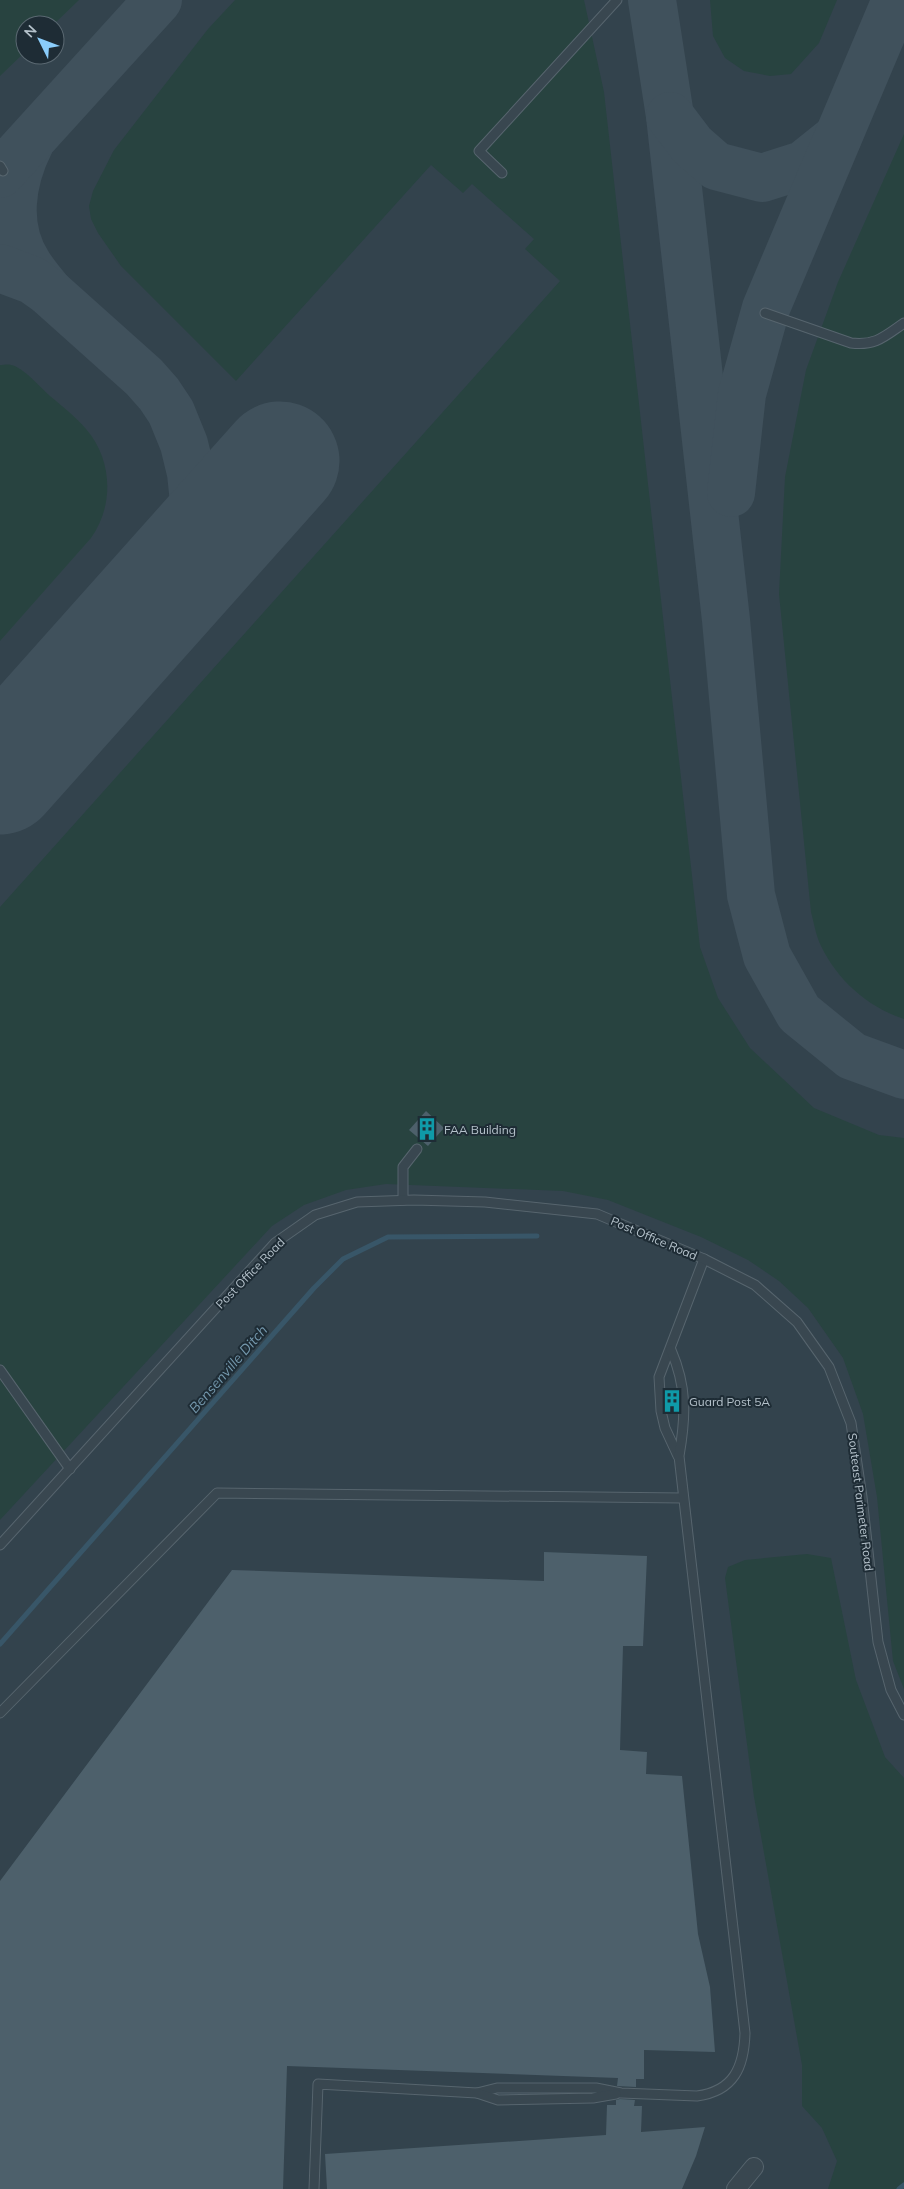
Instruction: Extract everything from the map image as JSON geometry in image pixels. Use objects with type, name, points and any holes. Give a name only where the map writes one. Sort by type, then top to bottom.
[{"type":"street","points":[[736,2189],[754,2167]]},
{"type":"lane","points":[[502,173],[479,151],[617,0]]},
{"type":"lane","points":[[765,313],[851,344],[874,343],[904,323]]},
{"type":"lane","points":[[403,1200],[403,1166],[416,1149]]},
{"type":"lane","name":"Post Office Road","points":[[0,1545],[275,1243],[315,1215],[357,1202],[403,1200],[485,1202],[598,1214],[704,1259]]},
{"type":"lane","points":[[679,1456],[665,1428],[661,1411],[659,1377],[704,1259]]},
{"type":"lane","name":"Souteast Parimeter Road","points":[[704,1259],[756,1284],[798,1322],[829,1367],[851,1423],[862,1497],[878,1642],[891,1690],[904,1715]]},
{"type":"lane","points":[[314,2189],[318,2084],[477,2093],[497,2088],[596,2088],[621,2093],[698,2096],[709,2095],[731,2081],[740,2068],[745,2051],[745,2033],[679,1456],[685,1426],[683,1392],[680,1372],[670,1350]]},
{"type":"lane","points":[[0,1370],[70,1468]]},
{"type":"lane","points":[[0,1713],[216,1493],[683,1498]]},
{"type":"shaded area","points":[[0,0],[904,0],[904,2189],[0,2189]]},
{"type":"green space","points":[[0,0],[79,0],[63,15],[15,15],[15,62],[0,76]]},
{"type":"green space","points":[[235,0],[584,0],[604,92],[700,947],[718,998],[750,1048],[814,1108],[879,1135],[904,1138],[904,1689],[893,1661],[877,1497],[863,1414],[843,1358],[808,1308],[779,1281],[748,1260],[701,1237],[608,1200],[563,1191],[386,1184],[346,1190],[304,1205],[272,1226],[0,1520],[0,907],[560,281],[525,249],[534,239],[472,184],[463,193],[431,165],[236,381],[121,266],[98,233],[91,219],[89,206],[93,191],[114,150],[208,29]]},
{"type":"green space","points":[[710,0],[837,0],[819,43],[791,74],[770,76],[744,71],[725,58],[713,36]]},
{"type":"green space","points":[[904,134],[904,1019],[878,1007],[855,991],[828,959],[816,934],[811,912],[779,594],[785,477],[806,370],[838,282]]},
{"type":"green space","points":[[0,365],[16,367],[32,378],[86,429],[95,441],[106,469],[107,498],[104,512],[91,538],[0,641]]},
{"type":"green space","points":[[807,1554],[831,1558],[856,1680],[885,1757],[904,1778],[904,2189],[828,2189],[837,2161],[822,2128],[802,2106],[802,2065],[754,1797],[725,1578],[728,1567],[745,1560]]},
{"type":"building","name":"FAA Building","points":[[426,1111],[444,1128],[428,1146],[409,1130]]},
{"type":"building","points":[[544,1552],[647,1556],[643,1646],[623,1646],[620,1750],[647,1752],[646,1774],[682,1776],[698,1934],[710,1987],[715,2052],[644,2050],[644,2079],[636,2079],[636,2087],[617,2086],[618,2078],[287,2066],[283,2189],[0,2189],[0,1881],[232,1570],[544,1581]]},
{"type":"building","points":[[616,2100],[635,2100],[634,2106],[642,2106],[641,2132],[705,2127],[696,2156],[682,2189],[327,2189],[325,2154],[606,2135],[607,2105],[616,2105]]},
{"type":"waterway","name":"Bensenville Ditch","points":[[0,1644],[314,1288],[343,1259],[388,1237],[537,1236]]},
{"type":"waterway","name":"Bensenville Ditch","points":[[899,2189],[904,2185]]},
{"type":"taxiway","points":[[0,174],[158,0]]},
{"type":"taxiway","points":[[652,0],[670,116],[726,620],[751,895],[767,956],[799,1013],[852,1056],[904,1075]]},
{"type":"taxiway","points":[[731,493],[742,394],[766,308],[896,0]]},
{"type":"taxiway","points":[[670,116],[692,145],[716,166],[762,178],[803,165],[838,137]]},
{"type":"taxiway","points":[[30,143],[18,173],[13,204],[13,219],[20,250],[30,268],[49,292]]},
{"type":"taxiway","points":[[0,268],[32,280],[49,292],[144,377],[171,412],[184,444],[191,473],[196,521],[176,579]]},
{"type":"runway","points":[[0,775],[280,461]]},
{"type":"place","name":"FAA Building","points":[[427,1129]]},
{"type":"place","name":"Guard Post 5A","points":[[672,1401]]}]
